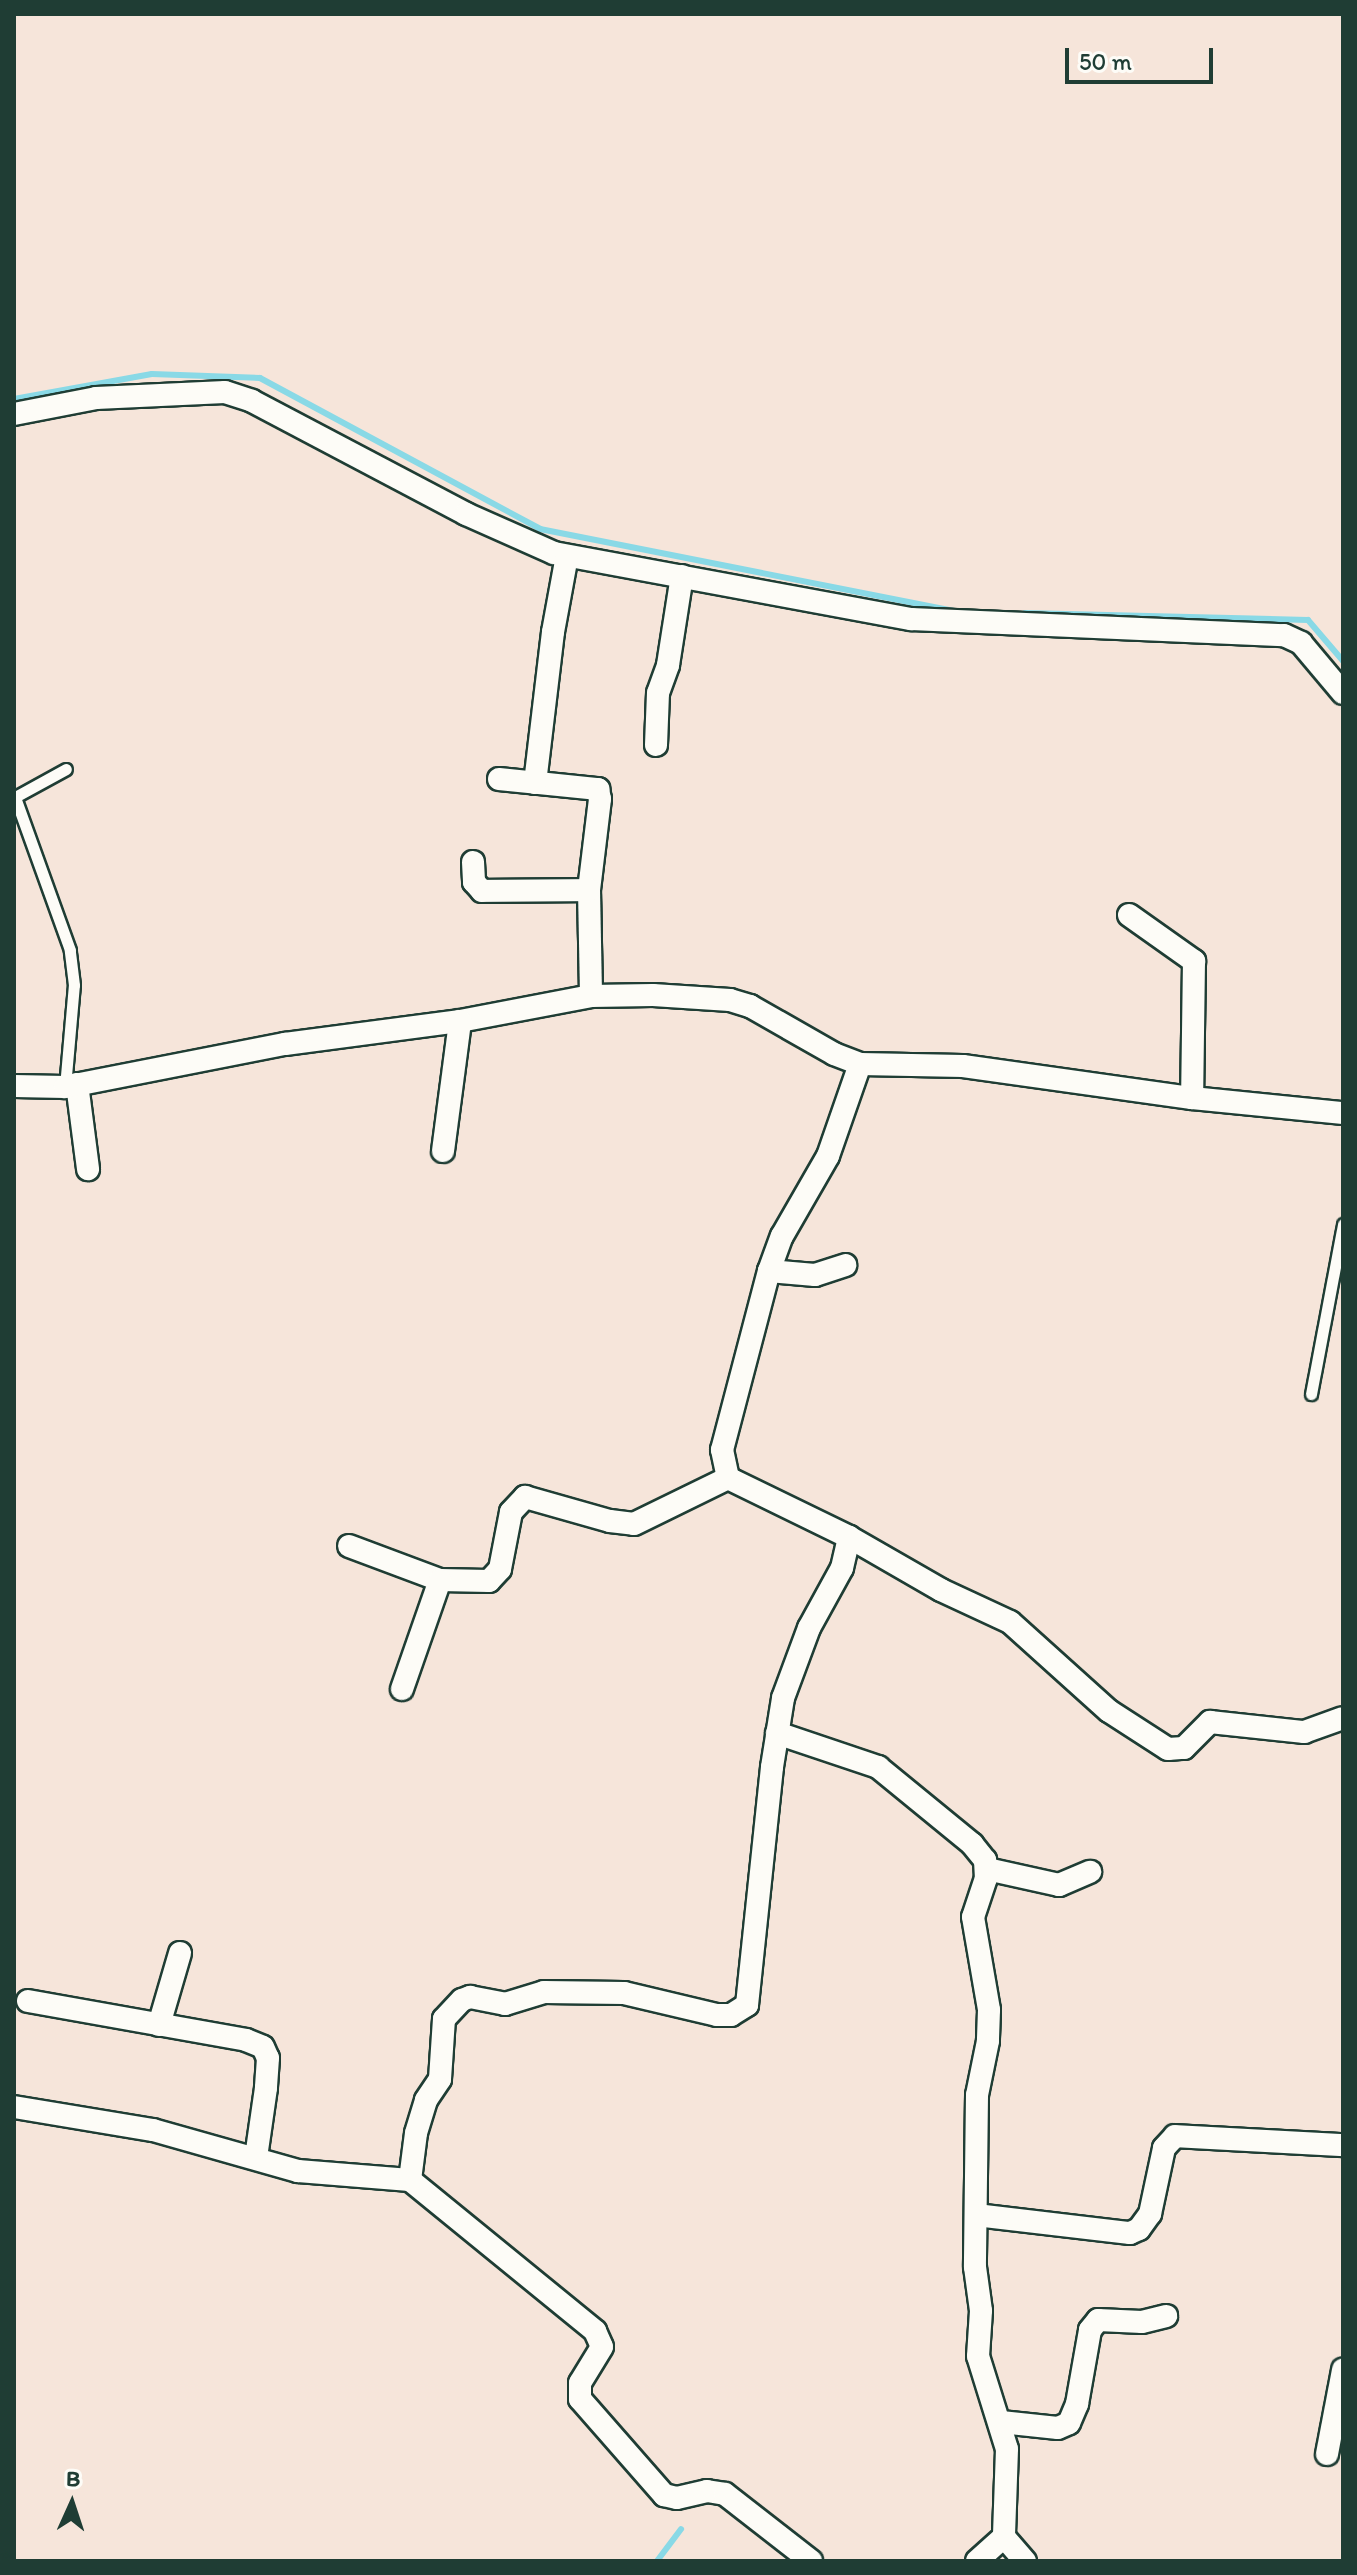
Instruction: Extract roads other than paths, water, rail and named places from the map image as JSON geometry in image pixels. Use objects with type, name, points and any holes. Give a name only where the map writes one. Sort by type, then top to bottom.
[{"type":"street","points":[[14,414],[135,394],[212,391],[241,396],[466,514],[567,556],[911,619],[1284,635],[1301,643],[1343,693]]},
{"type":"street","points":[[535,783],[553,632],[567,556]]},
{"type":"street","points":[[656,745],[658,693],[668,665],[682,576]]},
{"type":"street","points":[[499,779],[598,789],[600,799],[589,890],[591,996]]},
{"type":"street","points":[[473,862],[474,882],[482,891],[589,890]]},
{"type":"street","points":[[1129,915],[1194,961],[1192,1098]]},
{"type":"street","points":[[14,1086],[71,1085],[270,1046],[460,1021],[591,996],[653,995],[730,1000],[750,1006],[834,1054],[860,1064],[963,1066],[1192,1098],[1343,1113]]},
{"type":"street","points":[[443,1151],[460,1021]]},
{"type":"street","points":[[728,1478],[722,1450],[769,1271],[782,1236],[828,1156],[860,1064]]},
{"type":"street","points":[[71,1085],[88,1169]]},
{"type":"street","points":[[769,1271],[815,1275],[845,1265]]},
{"type":"street","points":[[728,1478],[849,1537],[941,1590],[1010,1622],[1109,1711],[1168,1749],[1184,1748],[1210,1722],[1304,1732],[1343,1718]]},
{"type":"street","points":[[349,1546],[440,1580],[479,1582],[494,1576],[500,1569],[511,1512],[525,1497],[610,1521],[634,1524],[728,1478]]},
{"type":"street","points":[[410,2180],[416,2133],[426,2100],[440,2079],[444,2019],[462,2000],[470,1997],[505,2004],[544,1992],[624,1993],[717,2015],[731,2015],[747,2005],[783,1698],[809,1628],[842,1568],[849,1537]]},
{"type":"street","points":[[402,1689],[440,1580]]},
{"type":"street","points":[[777,1733],[878,1767],[972,1844],[985,1860],[987,1869],[973,1917],[989,2010],[988,2041],[977,2095],[975,2267],[981,2311],[978,2356],[1007,2449],[1004,2537],[1025,2561]]},
{"type":"street","points":[[987,1869],[1059,1885],[1090,1872]]},
{"type":"street","points":[[159,2025],[180,1953]]},
{"type":"street","points":[[28,2001],[246,2040],[263,2047],[268,2058],[256,2157]]},
{"type":"street","points":[[14,2107],[153,2130],[298,2171],[410,2180],[595,2331],[602,2347],[580,2383],[580,2399],[664,2495],[677,2498],[707,2491],[725,2494],[811,2561]]},
{"type":"street","points":[[976,2215],[1130,2233],[1145,2224],[1150,2214],[1164,2148],[1175,2136],[1343,2145]]},
{"type":"street","points":[[1001,2422],[1058,2428],[1069,2423],[1077,2404],[1090,2330],[1098,2320],[1142,2322],[1166,2316]]},
{"type":"street","points":[[1327,2454],[1343,2370]]},
{"type":"street","points":[[977,2561],[1004,2537]]},
{"type":"lane","points":[[66,769],[15,797],[70,950],[74,985],[71,1085]]},
{"type":"lane","points":[[1311,1394],[1343,1224]]},
{"type":"waterway","points":[[14,399],[152,374],[260,378],[540,529],[954,611]]},
{"type":"waterway","points":[[1025,613],[1308,620],[1343,661]]},
{"type":"waterway","points":[[657,2561],[681,2529]]}]
